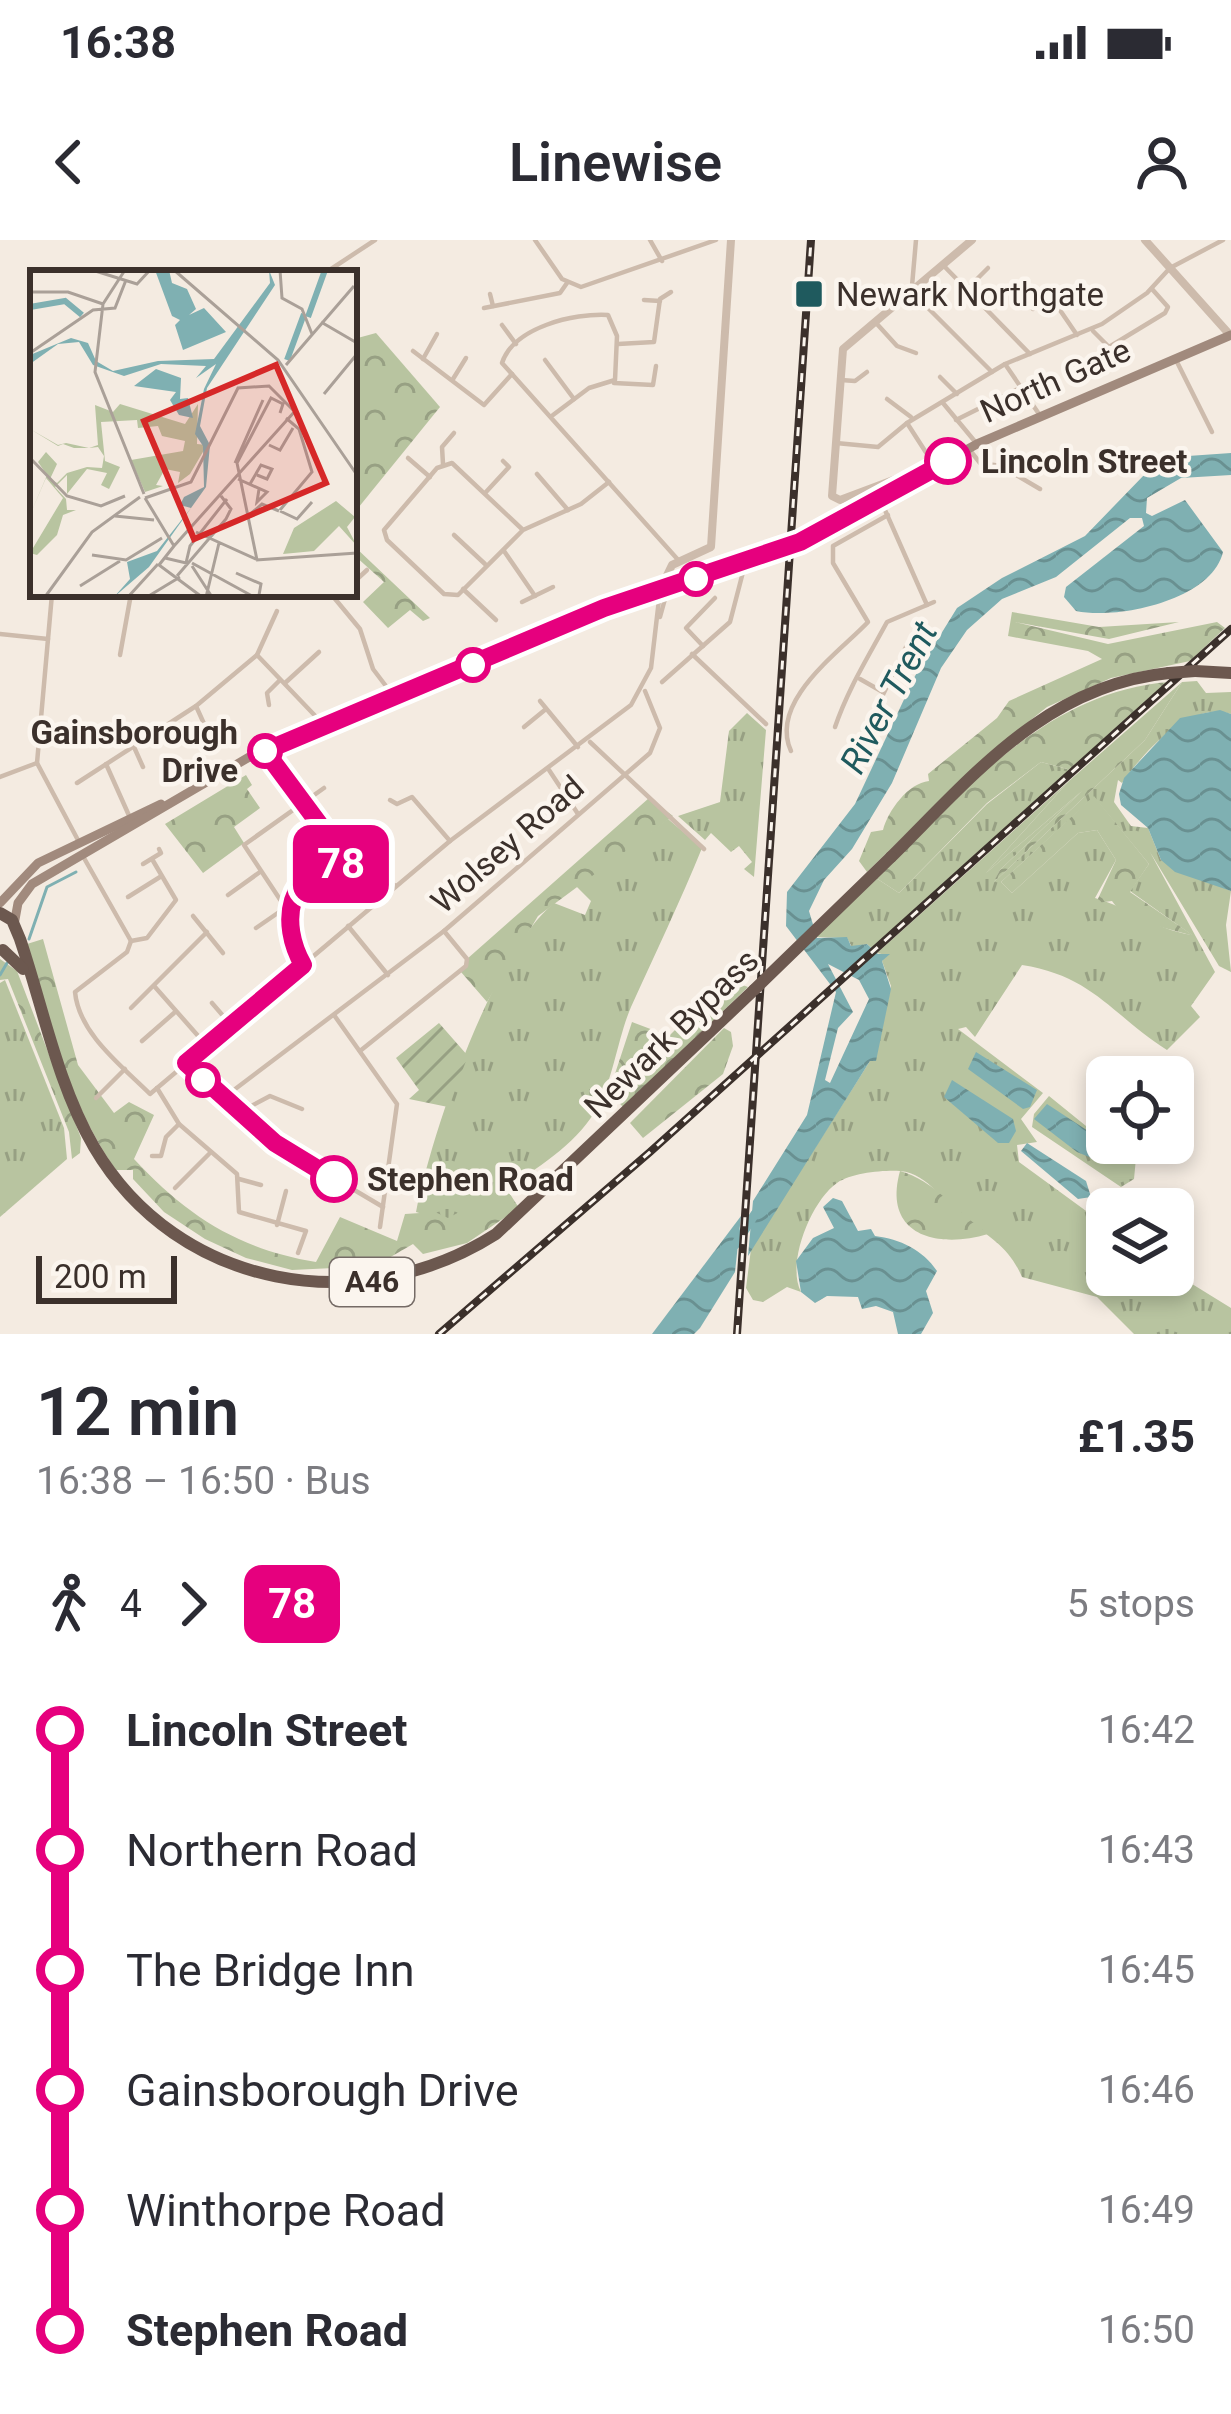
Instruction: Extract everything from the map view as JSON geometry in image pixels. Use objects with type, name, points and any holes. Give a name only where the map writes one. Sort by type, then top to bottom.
[{"type":"highway","name":"Newark Bypass","points":[[15,926],[76,1109],[106,1164],[166,1228],[227,1263],[292,1282],[376,1282],[433,1268],[496,1234],[1031,723],[1097,688],[1168,673],[1231,673]]},
{"type":"highway","points":[[0,913],[15,926],[14,940],[1,950]]},
{"type":"highway","name":"Newark Bypass","points":[[1,950],[20,960],[33,986]]},
{"type":"main road","name":"North Gate","points":[[911,479],[973,446],[1231,335]]},
{"type":"main road","points":[[15,926],[27,889],[132,821],[265,751],[664,589],[739,568],[881,501],[911,479]]},
{"type":"main road","points":[[0,903],[31,869],[79,842],[132,821]]},
{"type":"street","points":[[330,270],[375,240]]},
{"type":"street","points":[[535,240],[568,283],[586,287],[716,240]]},
{"type":"street","points":[[650,240],[662,261]]},
{"type":"street","points":[[646,691],[669,569],[706,553],[712,542],[731,240]]},
{"type":"street","points":[[910,288],[916,240]]},
{"type":"street","points":[[973,240],[910,288],[843,349],[836,443],[878,447],[910,421],[1005,364],[1091,328],[1152,289],[1170,268],[1223,240]]},
{"type":"street","points":[[1144,240],[1231,335]]},
{"type":"street","points":[[942,263],[1031,356]]},
{"type":"street","points":[[968,288],[988,268]]},
{"type":"street","points":[[484,308],[560,293],[568,283]]},
{"type":"street","points":[[910,288],[992,372]]},
{"type":"street","points":[[1091,328],[1109,346],[1166,313],[1168,307],[1152,289]]},
{"type":"street","points":[[644,300],[659,301],[670,292]]},
{"type":"street","points":[[490,294],[493,306]]},
{"type":"street","points":[[1033,309],[1051,297],[1077,334]]},
{"type":"street","points":[[618,344],[654,342],[659,301]]},
{"type":"street","points":[[613,382],[618,344],[614,322],[603,314],[543,326],[501,360],[680,562]]},
{"type":"street","points":[[874,319],[897,346],[916,352]]},
{"type":"street","points":[[502,326],[516,344]]},
{"type":"street","points":[[423,359],[437,334]]},
{"type":"street","points":[[413,351],[484,405],[512,374]]},
{"type":"street","points":[[1175,357],[1212,432]]},
{"type":"street","points":[[452,381],[466,358]]},
{"type":"street","points":[[545,360],[574,399]]},
{"type":"street","points":[[1005,364],[1040,416]]},
{"type":"street","points":[[553,416],[589,388],[613,382],[650,386],[656,365]]},
{"type":"street","points":[[841,380],[855,381],[867,372]]},
{"type":"street","points":[[940,376],[958,396]]},
{"type":"street","points":[[956,420],[1020,388]]},
{"type":"street","points":[[888,401],[910,421],[932,467]]},
{"type":"street","points":[[944,403],[980,463],[1000,466],[1040,489]]},
{"type":"street","points":[[443,464],[442,447],[454,433]]},
{"type":"street","name":"North Gate","points":[[836,443],[832,496],[840,500],[911,479]]},
{"type":"street","points":[[408,458],[430,477]]},
{"type":"street","points":[[485,492],[509,467],[503,461]]},
{"type":"street","points":[[523,530],[452,464],[443,464],[384,530],[388,540],[444,594],[458,595],[523,530],[568,510],[609,482]]},
{"type":"street","points":[[537,474],[568,510]]},
{"type":"street","points":[[835,727],[850,687],[860,680],[887,622],[931,603],[881,501]]},
{"type":"street","points":[[791,751],[787,734],[802,689],[831,652],[868,622],[831,556],[839,539],[888,515]]},
{"type":"street","points":[[454,535],[486,566]]},
{"type":"street","points":[[503,550],[535,596]]},
{"type":"street","points":[[52,597],[37,763],[131,941],[127,952],[75,992],[91,1032],[150,1094],[450,841],[588,740],[730,622],[739,568]]},
{"type":"street","points":[[357,579],[367,570]]},
{"type":"street","points":[[522,602],[553,587]]},
{"type":"street","points":[[464,589],[496,620]]},
{"type":"street","points":[[120,656],[130,597]]},
{"type":"street","points":[[337,597],[361,629],[373,669],[394,700]]},
{"type":"street","points":[[686,628],[715,598]]},
{"type":"street","points":[[77,783],[176,721],[257,655],[277,610]]},
{"type":"street","points":[[679,622],[703,646]]},
{"type":"street","points":[[0,634],[49,640]]},
{"type":"street","points":[[859,744],[908,644]]},
{"type":"street","points":[[269,705],[267,692],[319,652]]},
{"type":"street","points":[[692,654],[766,724]]},
{"type":"street","points":[[257,655],[324,726]]},
{"type":"street","points":[[651,668],[672,670]]},
{"type":"street","points":[[860,680],[882,691]]},
{"type":"street","points":[[206,684],[212,692]]},
{"type":"street","name":"Wolsey Road","points":[[222,1099],[444,931],[650,753],[660,728],[646,691]]},
{"type":"street","points":[[540,701],[578,747]]},
{"type":"street","points":[[196,706],[210,737]]},
{"type":"street","points":[[524,727],[546,709]]},
{"type":"street","points":[[170,712],[176,721]]},
{"type":"street","points":[[150,727],[155,734]]},
{"type":"street","points":[[588,740],[704,848]]},
{"type":"street","points":[[129,747],[143,767]]},
{"type":"street","points":[[265,751],[340,852],[343,863]]},
{"type":"street","points":[[0,777],[37,763]]},
{"type":"street","points":[[106,764],[132,821]]},
{"type":"street","points":[[548,770],[578,814]]},
{"type":"street","points":[[303,965],[288,931],[287,908],[244,845],[324,788]]},
{"type":"street","points":[[390,800],[397,804],[412,797],[450,841]]},
{"type":"street","points":[[143,864],[159,849]]},
{"type":"street","points":[[131,941],[147,938],[176,900],[152,859]]},
{"type":"street","points":[[256,928],[287,908],[307,878],[343,863],[368,869],[396,886]]},
{"type":"street","points":[[228,895],[260,872]]},
{"type":"street","points":[[128,897],[160,877]]},
{"type":"street","points":[[193,916],[223,953]]},
{"type":"street","points":[[348,926],[388,975]]},
{"type":"street","points":[[360,1051],[466,966],[467,959],[444,931]]},
{"type":"street","points":[[131,1009],[207,932]]},
{"type":"street","points":[[154,986],[207,1046]]},
{"type":"street","points":[[212,1003],[231,1025]]},
{"type":"street","points":[[142,1041],[175,1012]]},
{"type":"street","points":[[334,1015],[397,1105],[380,1227]]},
{"type":"street","points":[[186,1063],[289,1153],[383,1207]]},
{"type":"street","points":[[97,1098],[110,1090],[125,1069]]},
{"type":"street","points":[[157,1088],[179,1124],[239,1179]]},
{"type":"street","points":[[238,1113],[270,1096],[302,1109]]},
{"type":"street","points":[[152,1156],[161,1156],[166,1137],[179,1124]]},
{"type":"street","points":[[175,1188],[210,1154]]},
{"type":"street","points":[[239,1179],[248,1177],[261,1185]]},
{"type":"street","points":[[239,1179],[234,1202],[239,1213],[306,1231],[298,1253]]},
{"type":"street","points":[[277,1225],[286,1191]]},
{"type":"green space","points":[[376,333],[440,407],[357,509],[357,338]]},
{"type":"green space","points":[[357,549],[430,618],[423,621],[410,610],[388,628],[363,602],[384,582],[357,558]]},
{"type":"green space","points":[[1012,612],[1099,627],[1179,622],[1109,639],[1015,622],[1108,644],[1217,622],[1225,628],[1190,661],[1111,678],[1047,707],[988,754],[867,872],[859,861],[871,832],[883,830],[907,792],[929,781],[928,774],[997,718],[1009,701],[1102,659],[1088,651],[1008,636]]},
{"type":"green space","points":[[1197,681],[1206,693],[1231,692],[1231,714],[1199,715],[1169,732],[1122,783],[1118,780],[1114,802],[1131,826],[1148,828],[1161,860],[1231,891],[1226,925],[1231,972],[1219,966],[1150,852],[1215,972],[1191,1006],[1200,1017],[1167,1050],[1085,988],[1022,965],[975,1037],[966,1027],[958,1029],[1043,1093],[1021,1119],[1037,1142],[1017,1145],[1019,1162],[1086,1211],[1086,1294],[1022,1277],[999,1244],[920,1178],[900,1171],[859,1175],[837,1183],[818,1204],[804,1234],[797,1266],[801,1292],[787,1287],[763,1302],[753,1300],[746,1288],[751,1249],[870,1061],[875,1061],[891,986],[882,961],[886,955],[877,953],[1069,781],[986,873],[1082,791],[1000,870],[994,882],[1145,740],[1182,682]],"holes":[[[1094,797],[1149,864],[1130,891],[1192,935],[1095,898],[1116,860],[1097,830],[1078,833],[1012,893],[1001,882]]]},
{"type":"green space","points":[[1169,682],[1071,770],[1041,762],[987,803],[899,893],[876,878],[973,782],[1043,727],[1082,705],[1124,690]]},
{"type":"green space","points":[[1182,682],[1145,740],[993,883],[1000,870],[1082,791],[985,874],[1069,781]]},
{"type":"green space","points":[[747,713],[766,730],[754,877],[744,869],[752,862],[739,846],[731,852],[711,833],[705,840],[678,816],[720,802],[729,731]]},
{"type":"green space","points":[[1041,762],[1071,770],[873,949],[867,944],[852,947],[847,938],[815,937],[876,878],[899,893],[987,804]]},
{"type":"green space","points":[[246,775],[252,785],[247,789],[260,808],[234,827],[244,843],[203,873],[165,824]]},
{"type":"green space","points":[[1094,796],[1149,864],[1130,892],[1194,936],[1124,917],[1112,901],[1096,903],[1116,860],[1097,830],[1078,833],[1012,893],[1001,882]]},
{"type":"green space","points":[[649,798],[673,816],[538,916],[487,1002],[461,972],[467,959]]},
{"type":"green space","points":[[668,819],[702,848],[631,1007],[597,1108],[568,1143],[506,1187],[444,1221],[416,1212],[450,1093],[487,1002],[509,962],[554,903],[585,915],[591,901],[576,886]]},
{"type":"green space","points":[[43,939],[78,1065],[114,1113],[129,1102],[154,1115],[134,1159],[174,1197],[216,1227],[262,1248],[316,1262],[340,1217],[397,1241],[405,1214],[435,1212],[448,1218],[499,1191],[510,1194],[519,1208],[467,1243],[423,1254],[413,1244],[375,1266],[292,1270],[246,1258],[205,1239],[164,1212],[133,1179],[133,1170],[116,1170],[100,1145],[62,1062],[35,973],[27,944]]},
{"type":"green space","points":[[0,959],[17,971],[81,1138],[80,1153],[72,1159],[69,1132],[8,979],[0,980]]},
{"type":"green space","points":[[726,979],[748,987],[623,1107],[609,1092],[632,1022],[669,1036]]},
{"type":"green space","points":[[5,980],[64,1128],[67,1159],[0,1217],[0,983]]},
{"type":"green space","points":[[439,1023],[468,1056],[448,1107],[409,1099],[419,1090],[396,1058]]},
{"type":"green space","points":[[724,1028],[731,1032],[733,1046],[723,1074],[643,1138],[630,1123]]},
{"type":"green space","points":[[1049,1096],[1086,1126],[1086,1163],[1032,1127],[1034,1114]]},
{"type":"green space","points":[[1087,1164],[1135,1164],[1134,1179],[1121,1187]]},
{"type":"green space","points":[[900,1171],[935,1190],[988,1234],[951,1240],[918,1232],[899,1210]]},
{"type":"green space","points":[[1194,1285],[1231,1308],[1231,1334],[1134,1334],[1093,1296],[1194,1296]]},
{"type":"water","points":[[1231,453],[1231,475],[1181,478],[1147,498],[1146,513],[1152,516],[1185,500],[1223,552],[1215,569],[1201,583],[1161,603],[1115,612],[1076,611],[1064,597],[1066,587],[1144,526],[1142,518],[1130,518],[1056,577],[1002,599],[967,630],[941,668],[892,783],[852,849],[824,880],[809,911],[817,938],[847,937],[851,946],[867,944],[878,954],[890,954],[882,961],[891,989],[876,1061],[870,1061],[748,1256],[753,1201],[807,1115],[836,992],[786,926],[787,892],[855,804],[915,676],[957,608],[1002,578],[1085,536],[1145,474],[1188,456]],"holes":[[[828,964],[859,980],[869,999],[830,1083],[825,1080],[838,1028],[853,1012]]]},
{"type":"water","points":[[1220,710],[1231,714],[1231,891],[1175,872],[1161,860],[1148,828],[1121,805],[1119,794],[1124,778],[1180,718]]},
{"type":"water","points":[[976,1052],[1037,1090],[1030,1107],[1023,1109],[968,1069]]},
{"type":"water","points":[[952,1080],[1013,1119],[1016,1131],[1009,1143],[998,1143],[944,1097]]},
{"type":"water","points":[[1047,1104],[1086,1130],[1086,1156],[1077,1152],[1034,1119]]},
{"type":"water","points":[[1027,1143],[1086,1181],[1086,1198],[1078,1199],[1021,1151]]},
{"type":"water","points":[[833,1198],[842,1201],[858,1231],[871,1229],[875,1236],[910,1247],[937,1271],[926,1291],[933,1313],[921,1334],[898,1334],[893,1312],[876,1306],[862,1309],[858,1297],[827,1296],[815,1303],[801,1292],[796,1261],[813,1238],[834,1228],[823,1207]]},
{"type":"water","points":[[741,1216],[735,1272],[700,1328],[694,1334],[652,1334]]},
{"type":"waterway","points":[[29,939],[47,887],[76,872]]},
{"type":"waterway","points":[[0,975],[7,963]]},
{"type":"waterway","name":"River Trent","points":[[735,1245],[755,1214]]},
{"type":"railway","points":[[737,1334],[811,240]]},
{"type":"railway","points":[[439,1334],[650,1152],[1231,629]]},
{"type":"bus line","name":"78","points":[[334,1179],[275,1143],[186,1063],[303,965],[288,931],[292,899],[320,868],[343,863],[340,852],[265,751],[604,608],[800,542],[948,461]]},
{"type":"place","name":"Newark Northgate","points":[[809,294]]},
{"type":"place","name":"Lincoln Street","points":[[948,461]]},
{"type":"place","name":"Gainsborough Drive","points":[[265,751]]},
{"type":"place","name":"Stephen Road","points":[[334,1179]]}]
